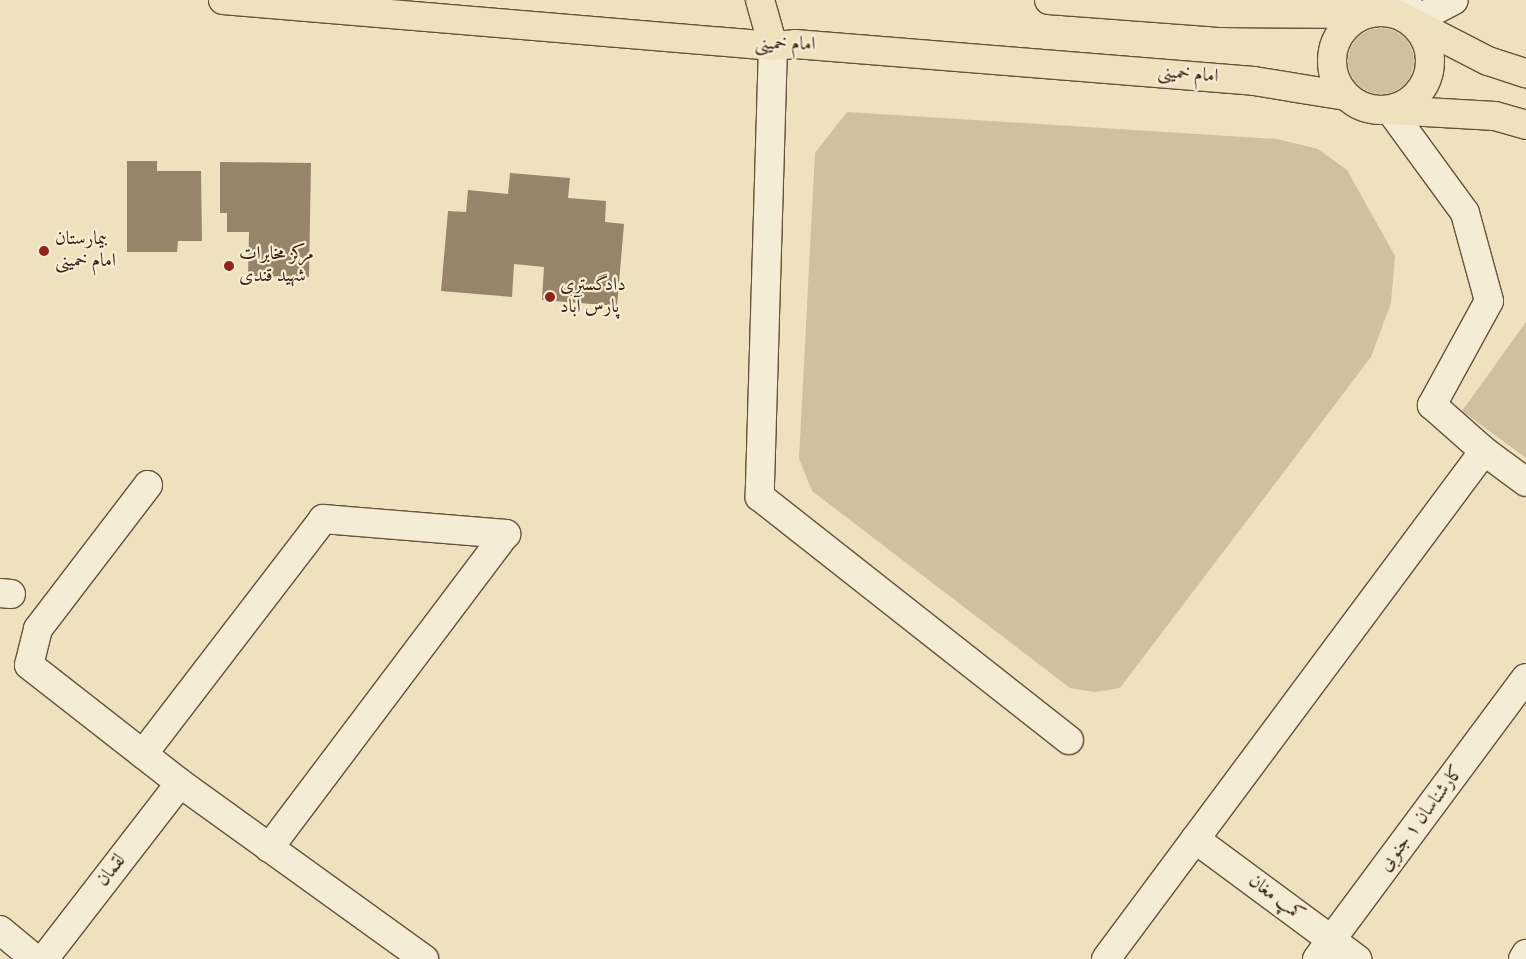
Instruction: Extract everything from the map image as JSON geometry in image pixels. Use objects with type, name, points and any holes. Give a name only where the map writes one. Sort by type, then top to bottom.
[{"type":"main road","name":"امام خمینی","points":[[223,0],[773,46],[795,44],[1254,81],[1346,96]]},
{"type":"main road","points":[[760,0],[773,46]]},
{"type":"main road","points":[[1049,0],[1221,13],[1285,7],[1363,14],[1380,11],[1396,14],[1409,11],[1488,61],[1526,73]]},
{"type":"main road","points":[[1390,110],[1405,104],[1417,95],[1426,81],[1430,66],[1430,50],[1409,11]]},
{"type":"main road","points":[[1363,14],[1348,23],[1343,29],[1332,52],[1332,67],[1336,83],[1346,96],[1358,105],[1374,110],[1496,116],[1526,125]]},
{"type":"street","points":[[1409,11],[1454,0]]},
{"type":"street","points":[[773,46],[760,497],[1069,740]]},
{"type":"street","points":[[1390,110],[1465,213],[1488,301],[1432,405],[1484,451],[1526,482]]},
{"type":"street","points":[[1106,959],[1484,451]]},
{"type":"street","points":[[148,486],[38,629],[29,665],[180,783],[424,959]]},
{"type":"street","points":[[143,754],[323,519],[506,534],[269,848]]},
{"type":"street","name":"کارشناسان ۱ جنوبی","points":[[1324,950],[1526,678]]},
{"type":"street","name":"لقمان","points":[[44,959],[180,783]]},
{"type":"street","name":"کمپ مغان","points":[[1195,839],[1324,950],[1357,959]]},
{"type":"street","points":[[0,930],[35,959]]},
{"type":"street","points":[[1523,959],[1526,954]]},
{"type":"shaded area","points":[[1374,28],[1388,28],[1400,33],[1409,42],[1414,54],[1412,74],[1405,85],[1388,94],[1374,94],[1362,89],[1353,80],[1348,68],[1348,54],[1353,42],[1362,33]]},
{"type":"shaded area","points":[[847,112],[1277,139],[1318,149],[1347,170],[1395,256],[1391,303],[1371,357],[1120,688],[1095,692],[1070,688],[812,491],[799,459],[815,153]]},
{"type":"shaded area","points":[[1526,322],[1526,458],[1462,411]]},
{"type":"building","points":[[127,161],[157,161],[157,171],[201,171],[202,241],[178,241],[177,252],[127,252]]},
{"type":"building","points":[[220,162],[311,163],[309,277],[248,276],[249,232],[227,232],[227,213],[220,213]]},
{"type":"building","points":[[510,173],[570,178],[568,198],[606,201],[605,222],[624,224],[617,306],[542,300],[544,267],[514,264],[512,297],[441,291],[448,211],[466,212],[468,190],[508,194]]},
{"type":"place","name":"بیمارستان امام خمینی","points":[[44,251]]},
{"type":"place","name":"مرکز مخابرات شهید قندی","points":[[229,266]]},
{"type":"place","name":"دادگستری پارس آباد","points":[[550,297]]}]
